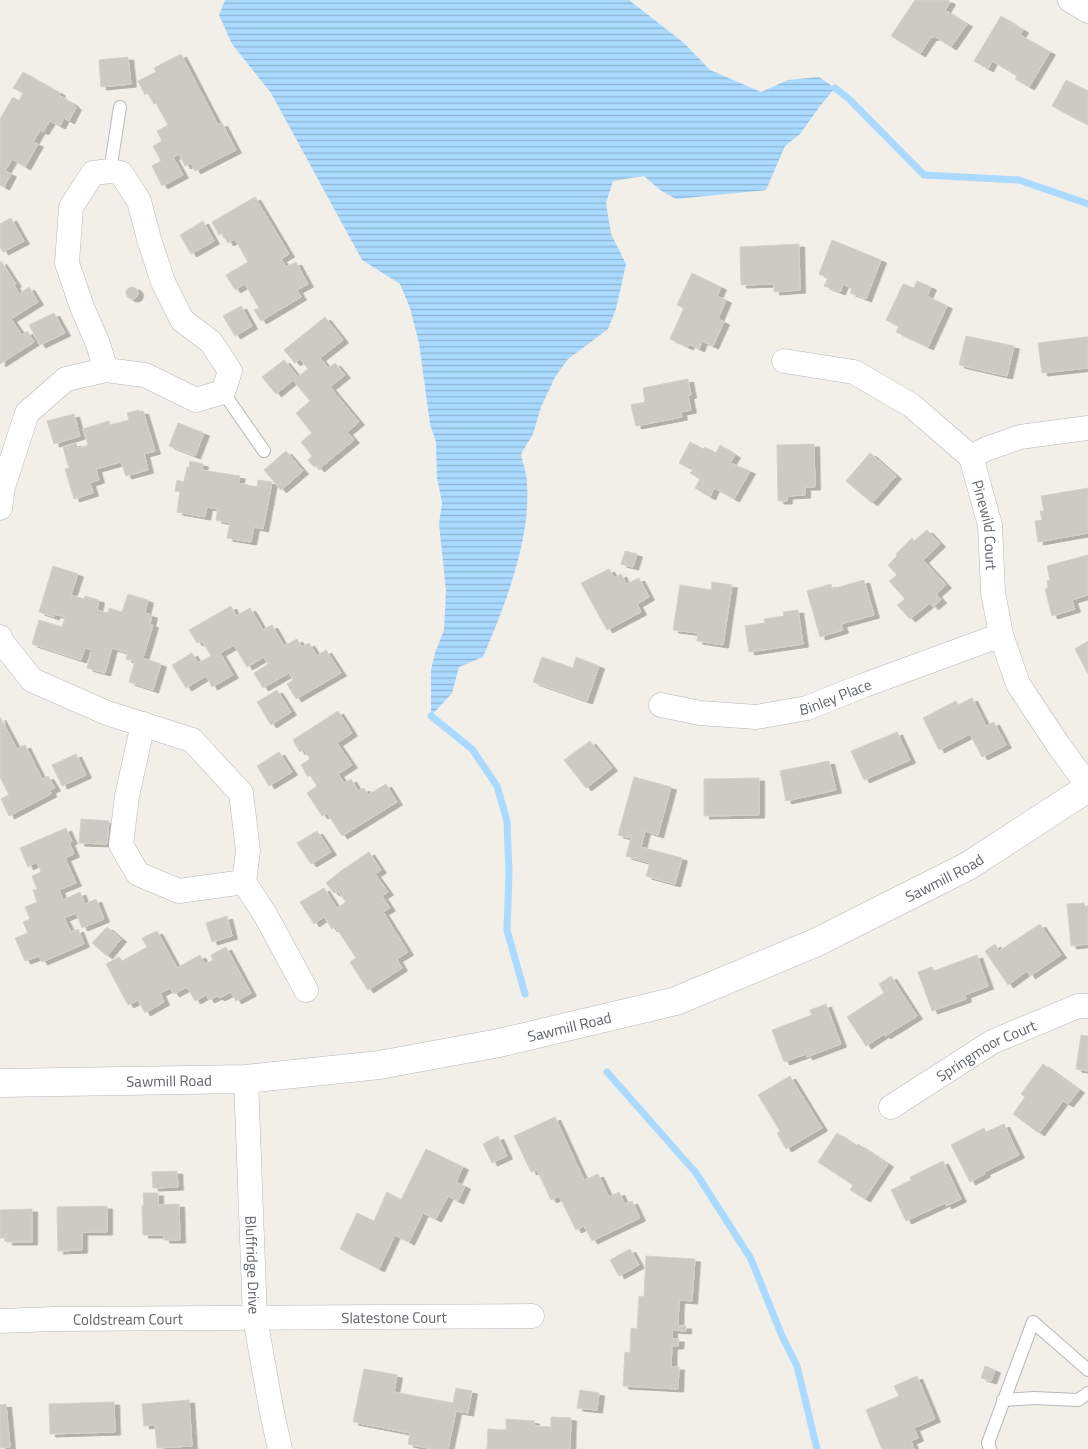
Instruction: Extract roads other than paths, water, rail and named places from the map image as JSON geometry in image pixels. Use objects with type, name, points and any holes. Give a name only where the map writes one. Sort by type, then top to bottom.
[{"type":"street","points":[[1070,0],[1088,11]]},
{"type":"street","points":[[1,494],[27,414],[66,379],[106,370],[145,376],[196,400],[223,392],[230,371],[211,342],[182,320],[164,282],[149,239],[139,201],[122,173],[110,171],[93,173],[71,207],[67,263],[106,370]]},
{"type":"street","points":[[784,361],[854,372],[911,405],[971,457],[986,449],[1020,437],[1088,428]]},
{"type":"street","name":"Pinewild Court","points":[[971,457],[990,525],[993,592],[1001,635],[1018,684],[1088,787]]},
{"type":"street","name":"Binley Place","points":[[661,705],[700,713],[756,717],[807,708],[1001,635]]},
{"type":"street","points":[[0,637],[0,641],[32,680],[107,713],[192,740],[241,793],[248,851],[244,882],[266,916],[306,990]]},
{"type":"street","points":[[143,724],[126,796],[121,845],[138,874],[178,890],[244,882]]},
{"type":"street","name":"Sawmill Road","points":[[0,1083],[246,1079],[379,1065],[499,1043],[676,1001],[815,944],[968,866],[1088,787]]},
{"type":"street","name":"Springmoor Court","points":[[891,1107],[992,1042],[1078,1006],[1088,1006]]},
{"type":"street","name":"Bluffridge Drive","points":[[246,1079],[255,1318],[280,1449]]},
{"type":"street","name":"Slatestone Court","points":[[255,1318],[532,1316]]},
{"type":"street","name":"Coldstream Court","points":[[0,1321],[54,1318],[255,1318]]},
{"type":"lane","points":[[110,171],[120,107]]},
{"type":"lane","points":[[223,392],[264,451]]},
{"type":"lane","points":[[990,1449],[988,1443],[1033,1322],[1088,1370]]},
{"type":"lane","points":[[1003,1400],[1034,1398],[1078,1400],[1088,1393]]},
{"type":"water","points":[[225,0],[629,0],[684,43],[710,70],[761,92],[788,80],[819,77],[835,88],[800,134],[785,146],[766,190],[676,199],[660,190],[644,176],[613,181],[606,203],[611,234],[626,264],[616,309],[608,329],[568,359],[555,377],[541,407],[533,434],[521,454],[527,480],[525,527],[521,549],[508,594],[483,657],[459,667],[452,693],[431,716],[431,670],[444,630],[446,590],[439,524],[442,503],[437,478],[436,442],[430,424],[419,343],[410,308],[400,284],[362,260],[271,93],[232,44],[219,15]]},
{"type":"waterway","points":[[835,88],[849,99],[924,175],[1019,180],[1088,204]]},
{"type":"waterway","points":[[431,716],[472,749],[497,786],[507,821],[509,874],[507,930],[525,994]]},
{"type":"waterway","points":[[607,1072],[696,1173],[751,1259],[782,1336],[797,1366],[817,1449]]}]
